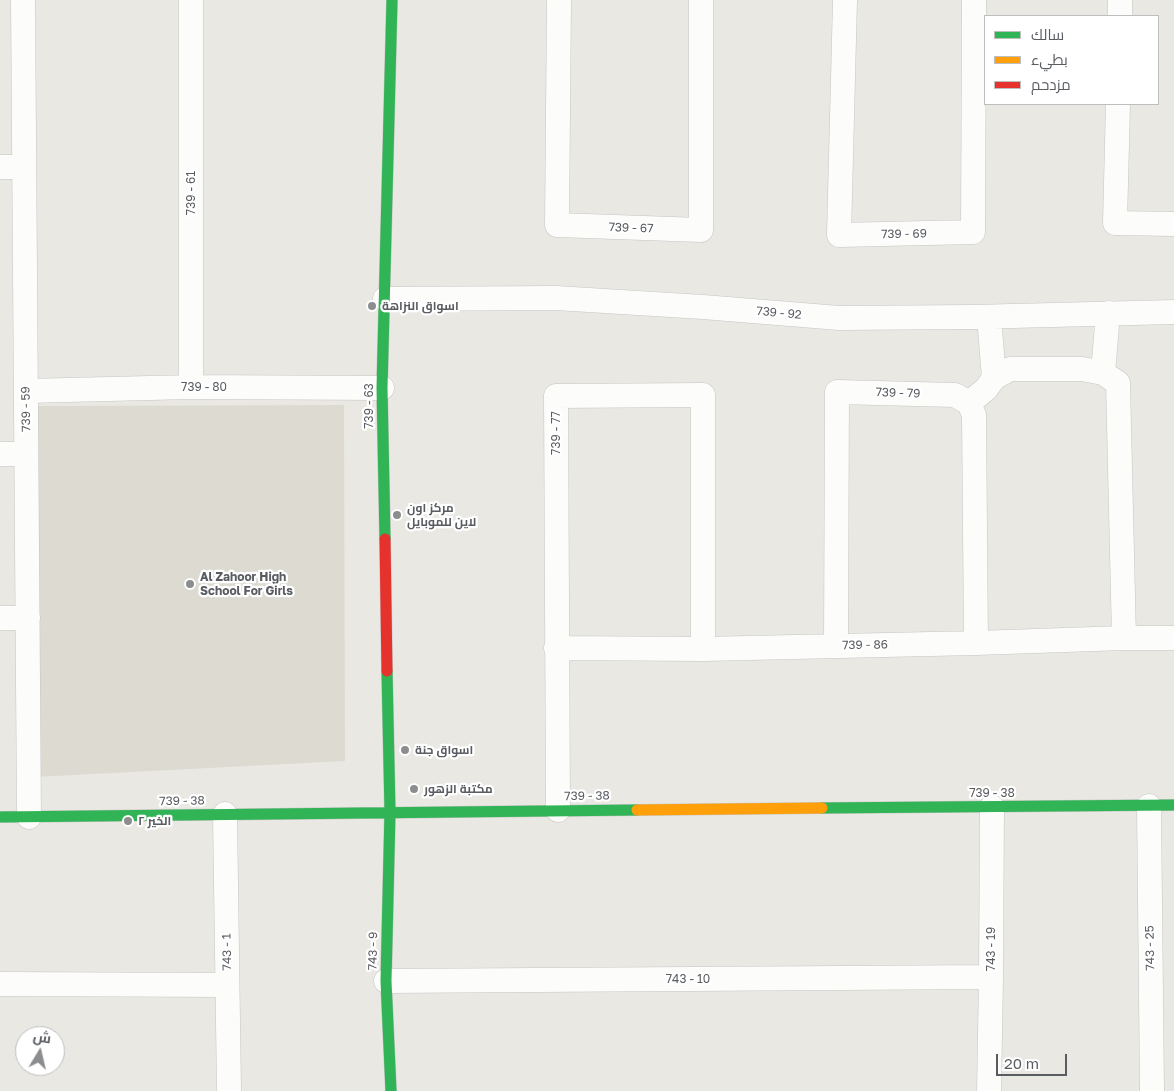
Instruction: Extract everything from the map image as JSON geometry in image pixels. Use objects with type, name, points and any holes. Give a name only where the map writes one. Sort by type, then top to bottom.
[{"type":"street","name":"739 - 59","points":[[23,0],[29,818]]},
{"type":"street","name":"739 - 61","points":[[191,0],[191,387]]},
{"type":"street","name":"739 - 63","points":[[390,812],[382,388],[392,0]]},
{"type":"street","name":"739 - 67","points":[[559,0],[557,225],[701,230],[700,0]]},
{"type":"street","name":"739 - 69","points":[[845,0],[839,235],[972,232],[974,0]]},
{"type":"street","points":[[1120,0],[1120,15]]},
{"type":"street","points":[[1118,105],[1116,224],[1174,224]]},
{"type":"street","points":[[0,167],[24,167]]},
{"type":"street","name":"739 - 92","points":[[385,298],[556,298],[839,318],[989,317],[1174,312]]},
{"type":"street","points":[[1103,372],[1108,313]]},
{"type":"street","points":[[989,317],[994,378]]},
{"type":"street","points":[[976,643],[974,415],[969,403],[986,389],[994,378],[1010,368],[1082,368],[1103,372],[1118,382],[1124,638]]},
{"type":"street","name":"739 - 80","points":[[26,391],[191,387],[382,388]]},
{"type":"street","name":"739 - 79","points":[[836,646],[837,392],[955,395],[969,403]]},
{"type":"street","name":"739 - 77","points":[[558,810],[556,396],[703,395],[703,650]]},
{"type":"street","points":[[0,454],[26,454]]},
{"type":"street","points":[[0,618],[28,618]]},
{"type":"street","name":"739 - 86","points":[[556,648],[703,650],[1174,638]]},
{"type":"street","name":"739 - 38","points":[[0,817],[1174,805]]},
{"type":"street","name":"743 - 19","points":[[989,1091],[992,806]]},
{"type":"street","name":"743 - 25","points":[[1149,806],[1152,1091]]},
{"type":"street","name":"743 - 9","points":[[390,812],[386,981],[391,1091]]},
{"type":"street","name":"743 - 1","points":[[225,814],[229,1091]]},
{"type":"street","name":"743 - 10","points":[[386,981],[991,977]]},
{"type":"street","points":[[0,984],[228,985]]},
{"type":"shaded area","name":"Al Zahoor High School For Girls","points":[[344,405],[345,761],[35,777],[36,406]]},
{"type":"traffic: fast","points":[[385,539],[382,388],[392,0]]},
{"type":"traffic: fast","points":[[387,671],[390,812],[386,981],[391,1091]]},
{"type":"traffic: fast","points":[[822,808],[1174,805]]},
{"type":"traffic: fast","points":[[0,817],[637,810]]},
{"type":"traffic: slow","points":[[637,810],[822,808]]},
{"type":"traffic: jam","points":[[385,539],[387,671]]},
{"type":"place","name":"اسواق النزاهة","points":[[372,306]]},
{"type":"place","name":"مركز اون لاين للموبايل","points":[[397,515]]},
{"type":"place","name":"Al Zahoor High School For Girls","points":[[190,584]]},
{"type":"place","name":"اسواق جنة","points":[[405,750]]},
{"type":"place","name":"مكتبة الزهور","points":[[414,789]]},
{"type":"place","name":"الخير ٢","points":[[128,821]]}]
